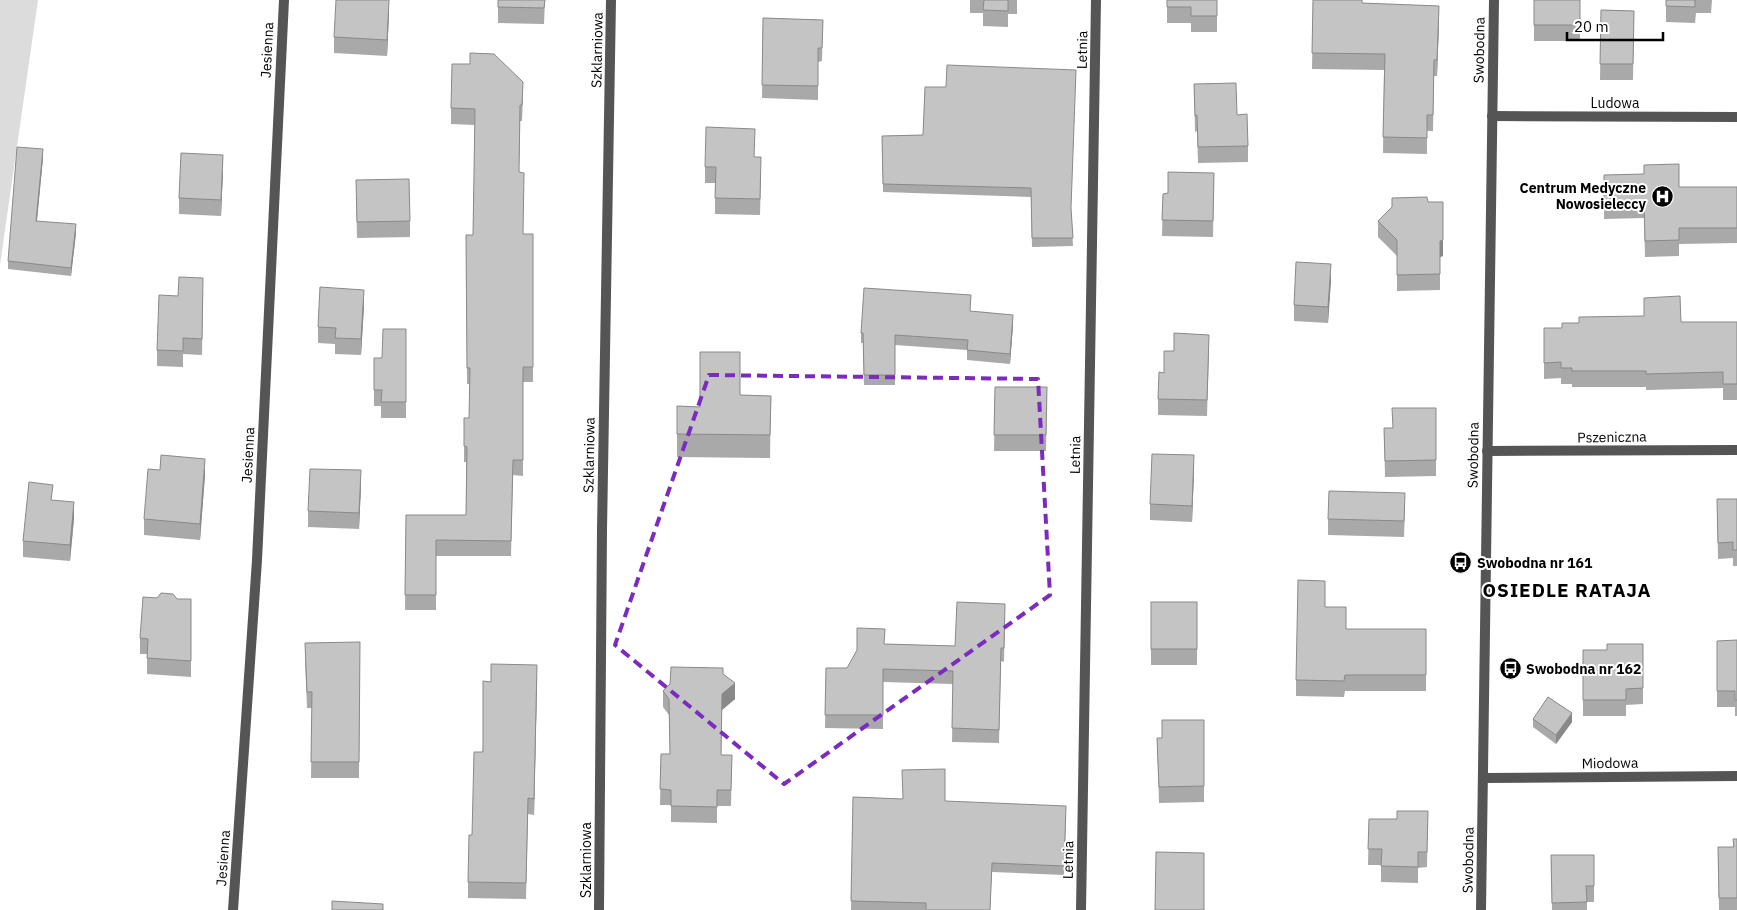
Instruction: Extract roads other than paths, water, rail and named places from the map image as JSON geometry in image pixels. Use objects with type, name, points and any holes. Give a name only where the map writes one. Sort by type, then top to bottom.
[{"type":"street","name":"Jesienna","points":[[233,910],[257,560],[284,0]]},
{"type":"street","name":"Szklarniowa","points":[[599,910],[602,530],[611,0]]},
{"type":"street","name":"Letnia","points":[[1081,910],[1096,0]]},
{"type":"street","name":"Swobodna","points":[[1481,910],[1494,0]]},
{"type":"street","name":"Ludowa","points":[[1492,116],[1737,117]]},
{"type":"street","name":"Pszeniczna","points":[[1487,451],[1737,450]]},
{"type":"street","name":"Miodowa","points":[[1483,778],[1737,776]]},
{"type":"place","name":"Centrum Medyczne Nowosieleccy","points":[[1662,196]]},
{"type":"place","name":"Swobodna nr 161","points":[[1461,563]]},
{"type":"place","name":"Swobodna nr 162","points":[[1510,669]]},
{"type":"district","name":"OSIEDLE RATAJA","points":[[1567,590]]}]
